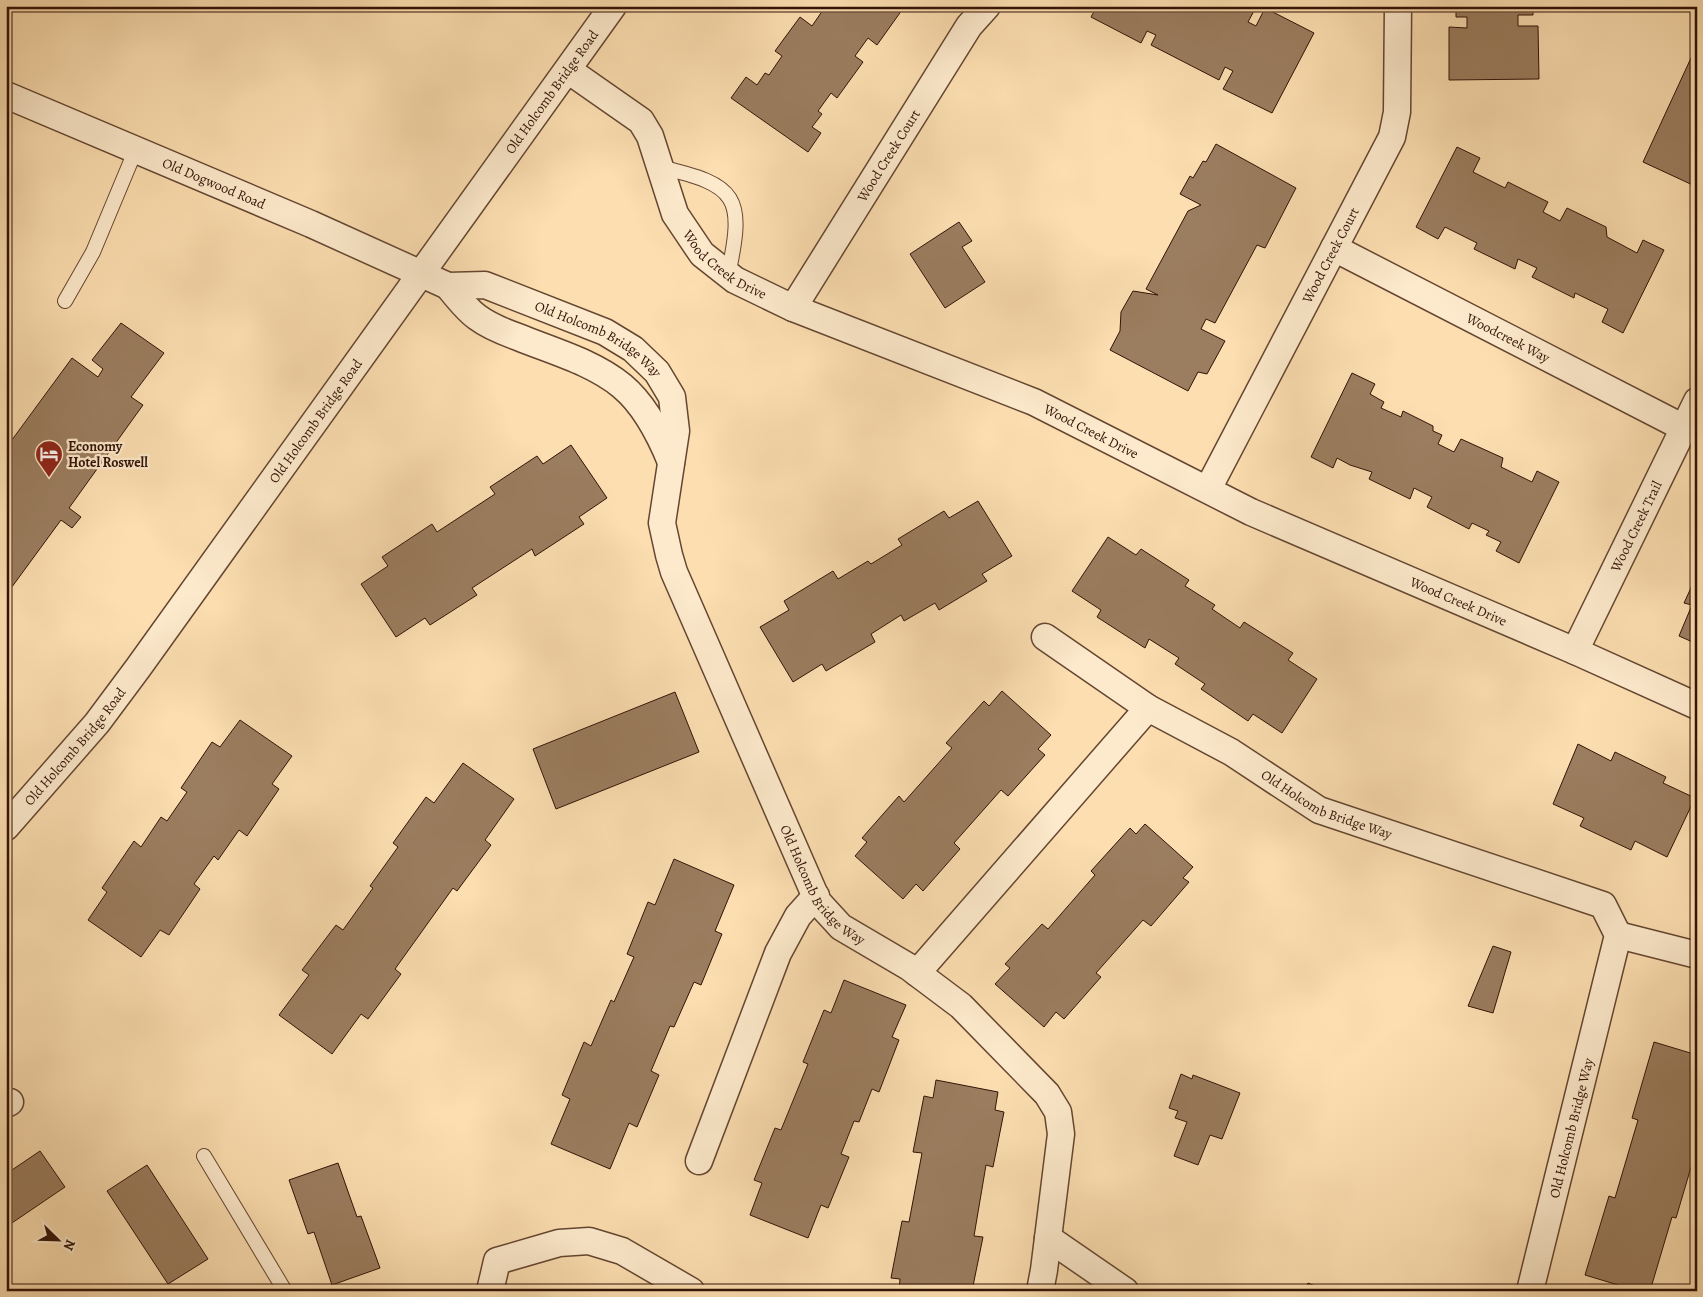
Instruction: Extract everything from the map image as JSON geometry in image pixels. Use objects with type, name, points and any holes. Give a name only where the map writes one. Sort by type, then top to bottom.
[{"type":"street","name":"Old Holcomb Bridge Road","points":[[6,827],[97,723],[132,676],[613,6]]},
{"type":"street","name":"Wood Creek Court","points":[[793,308],[969,26],[987,6]]},
{"type":"street","name":"Wood Creek Court","points":[[1208,489],[1392,137],[1397,112],[1398,6]]},
{"type":"street","name":"Wood Creek Drive","points":[[568,70],[641,121],[650,136],[675,214],[702,254],[735,280],[793,308],[1034,402],[1251,512],[1575,651],[1697,706]]},
{"type":"street","name":"Old Dogwood Road","points":[[6,95],[422,274]]},
{"type":"street","name":"Woodcreek Way","points":[[1334,248],[1684,428]]},
{"type":"street","name":"Old Holcomb Bridge Way","points":[[422,274],[448,286],[485,285],[605,332],[633,349],[657,372],[672,397],[676,431],[662,523],[668,555],[818,902],[841,927],[917,973],[960,1006],[1047,1094],[1058,1112],[1061,1134],[1040,1291]]},
{"type":"street","name":"Old Holcomb Bridge Way","points":[[448,286],[464,306],[477,318],[498,330],[585,364],[624,387],[652,421],[671,462]]},
{"type":"street","name":"Wood Creek Trail","points":[[1575,651],[1697,401]]},
{"type":"street","name":"Old Holcomb Bridge Way","points":[[1045,637],[1148,708],[1231,752],[1319,810],[1603,905],[1618,935],[1530,1291]]},
{"type":"street","points":[[917,973],[1148,708]]},
{"type":"street","points":[[699,1161],[778,953],[798,916],[816,896]]},
{"type":"street","points":[[1618,935],[1697,955]]},
{"type":"street","points":[[1048,1238],[1125,1291]]},
{"type":"street","points":[[490,1291],[498,1260],[559,1244],[589,1241],[622,1251],[691,1291]]},
{"type":"lane","points":[[66,301],[93,252],[136,150]]},
{"type":"lane","points":[[660,167],[695,176],[712,183],[726,192],[734,204],[736,222],[735,242],[728,274]]},
{"type":"lane","points":[[204,1156],[285,1291]]},
{"type":"building","points":[[824,6],[896,6],[902,10],[877,45],[868,38],[855,56],[863,62],[837,98],[831,93],[818,111],[822,114],[812,127],[821,133],[808,152],[731,98],[746,77],[757,85],[765,73],[769,75],[782,56],[775,51],[800,17],[812,26]]},
{"type":"building","points":[[1097,6],[1250,6],[1255,9],[1248,22],[1256,26],[1265,8],[1314,33],[1272,113],[1223,89],[1233,71],[1225,67],[1219,80],[1151,45],[1156,35],[1147,31],[1141,43],[1091,17]]},
{"type":"building","points":[[1456,6],[1533,6],[1533,15],[1518,15],[1518,26],[1538,26],[1539,79],[1449,80],[1449,27],[1467,28],[1467,17],[1456,17]]},
{"type":"building","points":[[1697,45],[1697,187],[1643,162]]},
{"type":"building","points":[[1216,144],[1296,188],[1265,248],[1257,245],[1215,323],[1206,319],[1201,329],[1225,341],[1207,374],[1198,372],[1188,391],[1110,350],[1120,331],[1121,312],[1133,291],[1158,295],[1146,289],[1188,211],[1201,205],[1180,194],[1190,176],[1193,178],[1203,161],[1206,162]]},
{"type":"building","points":[[1457,147],[1480,158],[1473,172],[1505,188],[1508,182],[1548,202],[1543,212],[1560,221],[1567,208],[1606,227],[1607,237],[1637,253],[1643,240],[1664,250],[1623,333],[1602,322],[1608,309],[1575,293],[1574,298],[1532,277],[1537,268],[1518,259],[1515,269],[1474,249],[1477,243],[1445,227],[1438,239],[1416,227]]},
{"type":"building","points":[[959,222],[972,241],[962,247],[985,282],[945,308],[910,254]]},
{"type":"building","name":"Economy Hotel Roswell","points":[[121,323],[164,353],[131,397],[143,405],[69,508],[81,517],[72,528],[61,520],[6,595],[6,448],[72,358],[98,377],[103,369],[92,360]]},
{"type":"building","points":[[1352,373],[1375,384],[1370,394],[1384,402],[1381,408],[1401,417],[1403,411],[1433,426],[1433,431],[1442,435],[1438,444],[1454,452],[1461,439],[1503,458],[1501,467],[1532,482],[1537,471],[1559,482],[1519,563],[1496,551],[1501,542],[1486,535],[1489,531],[1472,523],[1469,529],[1427,507],[1432,497],[1414,488],[1410,499],[1369,479],[1372,472],[1350,465],[1337,458],[1333,468],[1311,457]]},
{"type":"building","points":[[571,445],[607,498],[579,517],[584,524],[535,556],[532,549],[472,588],[477,595],[430,625],[425,618],[396,637],[361,584],[388,566],[382,557],[432,524],[437,532],[495,494],[490,487],[537,456],[543,464]]},
{"type":"building","points":[[978,501],[1012,556],[982,574],[987,581],[939,610],[935,603],[904,621],[901,615],[871,634],[875,642],[826,671],[822,664],[793,682],[760,627],[789,610],[784,601],[833,571],[838,579],[868,561],[871,564],[902,545],[898,539],[944,511],[949,518]]},
{"type":"building","points":[[1108,537],[1136,555],[1141,549],[1189,580],[1185,586],[1215,605],[1212,609],[1240,628],[1244,622],[1293,653],[1288,660],[1317,679],[1282,733],[1253,714],[1248,721],[1201,689],[1205,684],[1175,664],[1179,658],[1149,639],[1145,648],[1097,617],[1101,610],[1072,591]]},
{"type":"building","points":[[1696,577],[1697,644],[1679,636],[1692,605],[1684,603]]},
{"type":"building","points":[[1002,691],[1051,735],[1038,749],[1045,755],[1008,796],[1001,790],[954,843],[960,849],[923,891],[916,884],[903,899],[855,856],[867,842],[862,838],[899,796],[904,802],[952,748],[946,743],[984,701],[989,706]]},
{"type":"building","points":[[675,692],[699,752],[556,809],[533,749]]},
{"type":"building","points":[[240,720],[292,756],[272,784],[279,789],[247,836],[239,830],[218,860],[214,856],[194,884],[200,889],[169,935],[160,930],[141,957],[88,920],[107,892],[102,888],[134,841],[141,847],[161,817],[167,821],[187,792],[181,788],[212,742],[220,747]]},
{"type":"building","points":[[1578,744],[1611,761],[1615,752],[1666,777],[1663,783],[1695,798],[1667,857],[1635,841],[1631,850],[1580,826],[1584,818],[1553,804]]},
{"type":"building","points":[[463,763],[514,799],[485,840],[491,845],[457,891],[453,888],[395,969],[401,974],[368,1019],[361,1014],[332,1054],[279,1015],[309,975],[302,970],[336,925],[343,930],[373,888],[370,886],[398,847],[393,843],[426,797],[434,803]]},
{"type":"building","points":[[1145,824],[1193,867],[1183,878],[1189,882],[1151,926],[1143,920],[1096,973],[1101,977],[1064,1019],[1056,1012],[1044,1027],[995,984],[1010,968],[1005,964],[1042,924],[1048,929],[1095,875],[1091,871],[1130,828],[1136,834]]},
{"type":"building","points":[[674,859],[734,885],[715,931],[722,934],[701,985],[694,982],[674,1027],[670,1026],[651,1071],[659,1075],[637,1127],[629,1123],[610,1169],[551,1144],[570,1099],[562,1095],[584,1042],[591,1046],[611,1000],[614,1002],[634,957],[627,954],[648,902],[655,905]]},
{"type":"building","points":[[1493,946],[1511,952],[1493,1013],[1468,1006]]},
{"type":"building","points":[[844,980],[906,1005],[892,1037],[899,1040],[879,1092],[872,1089],[859,1122],[854,1121],[841,1154],[849,1157],[828,1208],[821,1205],[808,1238],[750,1215],[762,1183],[754,1180],[775,1128],[781,1130],[808,1064],[803,1062],[824,1010],[831,1013]]},
{"type":"building","points":[[1654,1042],[1697,1055],[1697,1128],[1694,1136],[1697,1147],[1676,1218],[1672,1217],[1650,1291],[1638,1291],[1585,1275],[1609,1196],[1615,1198],[1638,1120],[1632,1118]]},
{"type":"building","points":[[1181,1074],[1192,1079],[1193,1075],[1240,1093],[1222,1139],[1210,1135],[1198,1165],[1174,1156],[1187,1122],[1175,1118],[1178,1111],[1169,1108]]},
{"type":"building","points":[[936,1080],[998,1092],[995,1110],[1004,1112],[993,1167],[986,1165],[974,1236],[983,1237],[972,1291],[899,1291],[900,1279],[891,1278],[902,1221],[909,1222],[922,1153],[913,1152],[924,1096],[933,1098]]},
{"type":"building","points":[[40,1151],[65,1187],[6,1227],[6,1174]]},
{"type":"building","points":[[338,1163],[357,1217],[361,1216],[380,1268],[332,1285],[314,1232],[308,1234],[289,1180]]},
{"type":"building","points":[[147,1165],[208,1259],[168,1284],[107,1191]]},
{"type":"building","points":[[1308,1283],[1327,1291],[1305,1291]]},
{"type":"place","name":"Economy Hotel Roswell","points":[[49,478]]}]
